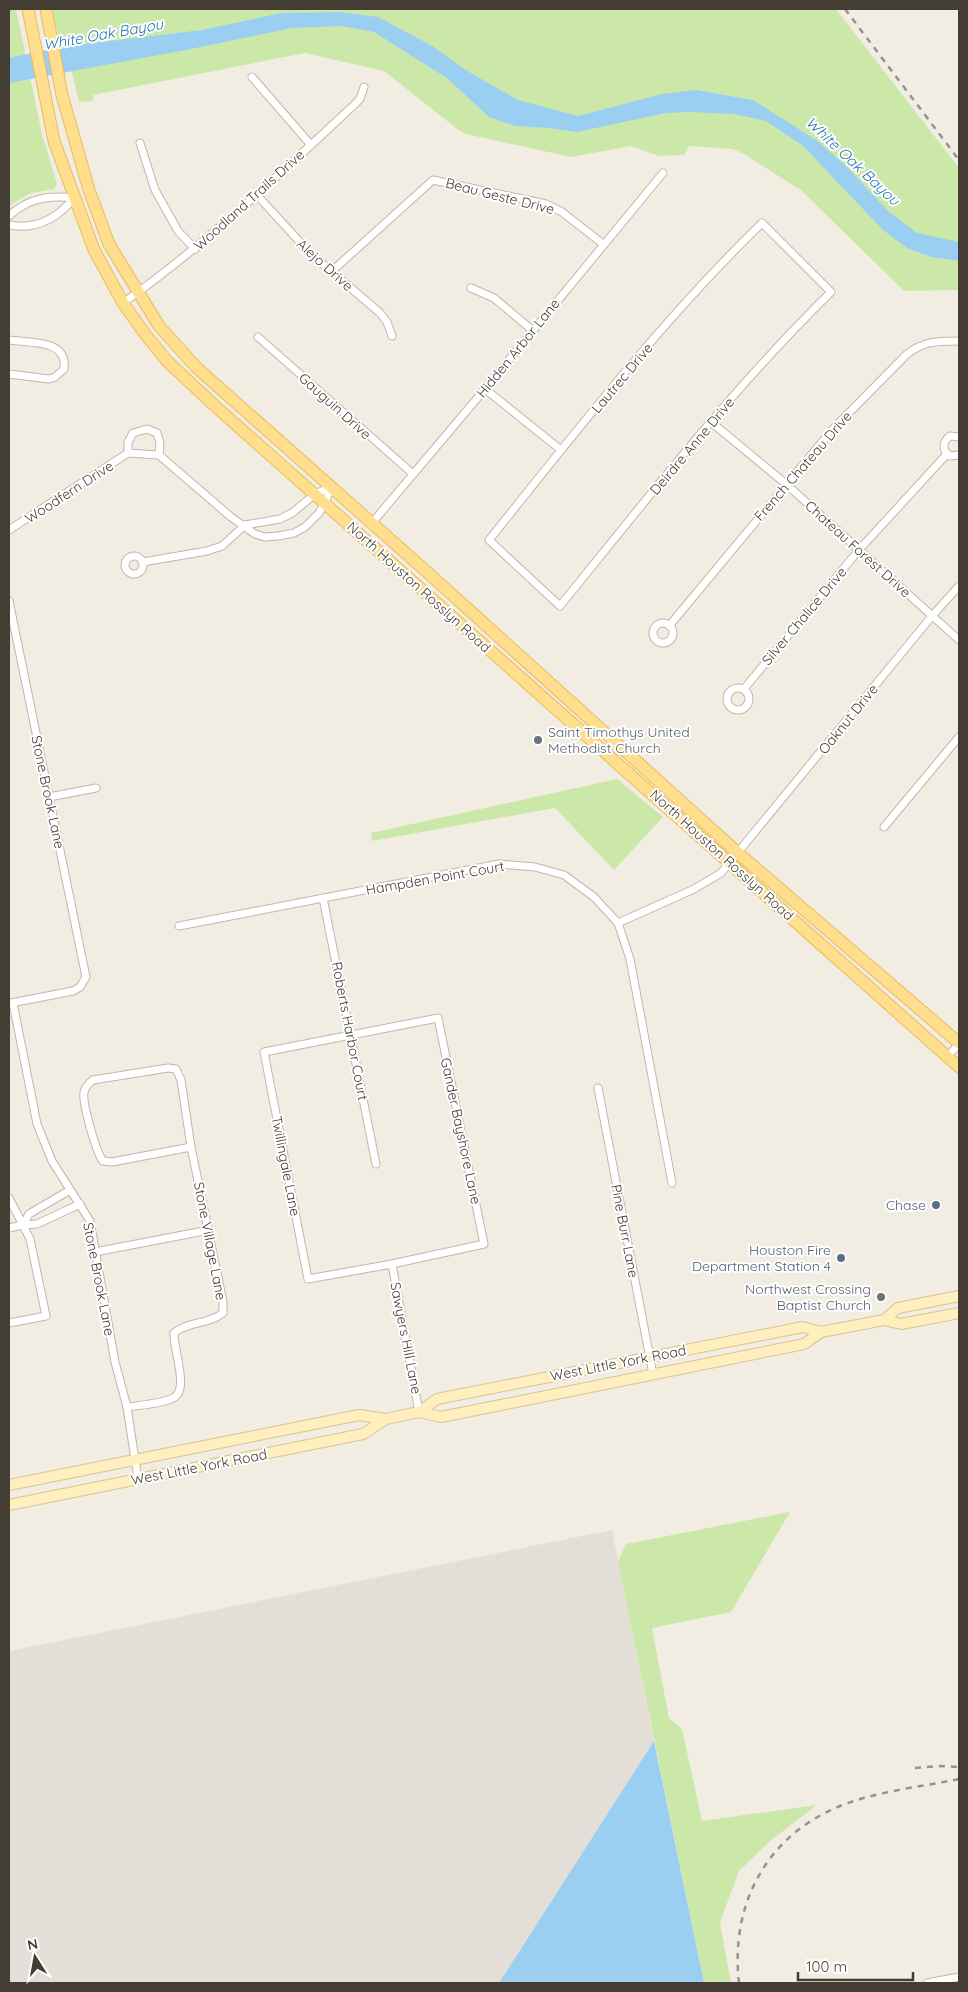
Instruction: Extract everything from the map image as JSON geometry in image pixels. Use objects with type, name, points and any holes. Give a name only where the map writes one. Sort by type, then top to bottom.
[{"type":"main road","name":"North Houston Rosslyn Road","points":[[28,9],[54,141],[94,250],[123,303],[166,361],[623,767],[858,957],[959,1044]]},
{"type":"main road","name":"North Houston Rosslyn Road","points":[[46,9],[62,95],[89,190],[109,244],[159,326],[197,368],[634,758],[848,968],[959,1067]]},
{"type":"main road","points":[[215,406],[226,393]]},
{"type":"main road","points":[[416,584],[427,572]]},
{"type":"main road","points":[[495,655],[510,646]]},
{"type":"main road","points":[[535,690],[546,679]]},
{"type":"main road","points":[[623,767],[634,758]]},
{"type":"main road","points":[[848,968],[858,957]]},
{"type":"main road","name":"West Little York Road","points":[[884,1320],[898,1308],[959,1296]]},
{"type":"main road","points":[[942,1299],[946,1315]]},
{"type":"main road","name":"West Little York Road","points":[[9,1485],[359,1415],[386,1419],[419,1412],[441,1417],[804,1344],[821,1332],[884,1320],[901,1324],[959,1313]]},
{"type":"main road","name":"West Little York Road","points":[[419,1412],[436,1399],[803,1327],[821,1332]]},
{"type":"main road","points":[[515,1384],[519,1402]]},
{"type":"main road","name":"West Little York Road","points":[[9,1505],[363,1434],[386,1419]]},
{"type":"street","points":[[252,77],[312,145]]},
{"type":"street","name":"Woodland Trails Drive","points":[[123,303],[196,249],[354,105],[360,99],[364,87]]},
{"type":"street","points":[[140,143],[155,190],[178,231],[196,249]]},
{"type":"street","name":"Hidden Arbor Lane","points":[[372,523],[663,173]]},
{"type":"street","name":"Beau Geste Drive","points":[[331,272],[433,180],[546,204],[562,212],[603,244]]},
{"type":"street","points":[[9,225],[23,227],[49,221],[63,211],[74,198],[89,190]]},
{"type":"street","name":"Alejo Drive","points":[[256,194],[288,230],[331,272],[380,314],[387,322],[392,336]]},
{"type":"street","points":[[9,216],[20,206],[37,199],[61,196],[74,198]]},
{"type":"street","name":"Lautrec Drive","points":[[560,606],[489,540],[561,450],[681,308],[723,261],[762,223],[831,292]]},
{"type":"street","points":[[471,288],[494,298],[532,330]]},
{"type":"street","name":"Deirdre Anne Drive","points":[[560,606],[710,422],[788,334],[831,292]]},
{"type":"street","name":"Gauguin Drive","points":[[258,337],[413,474]]},
{"type":"street","points":[[9,340],[50,345],[58,348],[64,355],[65,362],[64,369],[55,377],[49,379],[9,374]]},
{"type":"street","name":"French Chateau Drive","points":[[669,626],[845,415],[907,354],[918,346],[928,343],[959,340]]},
{"type":"street","points":[[485,389],[561,450]]},
{"type":"street","name":"Chateau Forest Drive","points":[[710,422],[786,484],[858,551],[959,640]]},
{"type":"street","name":"Woodfern Drive","points":[[9,530],[128,453],[159,455],[159,437],[157,433],[147,429],[133,433],[128,442],[128,453]]},
{"type":"street","name":"Silver Chalice Drive","points":[[744,690],[858,551],[947,454],[944,446],[947,439],[954,436],[959,437]]},
{"type":"street","points":[[947,454],[954,457],[959,456]]},
{"type":"street","points":[[159,455],[231,517],[255,534],[265,536],[294,533],[305,527],[312,521],[325,503],[331,486]]},
{"type":"street","points":[[143,562],[207,551],[222,546],[245,526],[280,519],[292,513],[315,494],[331,486]]},
{"type":"street","name":"Oaknut Drive","points":[[618,923],[694,889],[721,873],[806,772],[932,616],[959,586]]},
{"type":"street","name":"Stone Brook Lane","points":[[9,601],[86,977],[80,987],[73,991],[11,1003],[37,1124],[52,1161],[90,1222],[115,1362],[127,1408],[138,1478]]},
{"type":"street","points":[[884,827],[959,737]]},
{"type":"street","points":[[49,797],[96,788]]},
{"type":"street","name":"Hampden Point Court","points":[[179,926],[499,864],[535,866],[564,875],[594,897],[618,923],[630,959],[672,1183]]},
{"type":"street","name":"Roberts Harbor Court","points":[[323,898],[376,1164]]},
{"type":"street","name":"Gander Bayshore Lane","points":[[350,1034],[438,1018],[484,1244],[392,1264]]},
{"type":"street","name":"Twillingale Lane","points":[[350,1034],[264,1052],[308,1279],[392,1264]]},
{"type":"street","points":[[947,1057],[959,1044]]},
{"type":"street","name":"Stone Village Lane","points":[[127,1408],[173,1398],[180,1393],[182,1384],[173,1342],[174,1333],[181,1327],[215,1319],[223,1313],[223,1302],[191,1147],[181,1080],[176,1069],[168,1068],[93,1080],[86,1087],[84,1095],[97,1153],[103,1162],[112,1162],[191,1147]]},
{"type":"street","name":"Pine Burr Lane","points":[[598,1088],[653,1374]]},
{"type":"street","points":[[23,1224],[29,1214],[70,1190]]},
{"type":"street","points":[[9,1198],[30,1239],[46,1316],[9,1323]]},
{"type":"street","points":[[9,1228],[23,1224],[37,1224],[80,1204]]},
{"type":"street","points":[[95,1252],[209,1230]]},
{"type":"street","name":"Sawyers Hill Lane","points":[[392,1264],[419,1412]]},
{"type":"street","points":[[927,1983],[959,1977]]},
{"type":"shaded area","points":[[612,1530],[654,1741],[499,1983],[9,1983],[9,1651]]},
{"type":"green space","points":[[9,9],[16,9],[42,134],[57,184],[54,189],[31,193],[9,206]]},
{"type":"green space","points":[[52,9],[836,9],[959,168],[959,290],[904,291],[802,191],[733,149],[689,146],[684,155],[659,156],[631,146],[571,157],[466,134],[384,71],[305,53],[93,95],[93,101],[79,102],[64,40],[59,39]]},
{"type":"green space","points":[[617,779],[663,817],[614,870],[555,808],[372,841],[371,833]]},
{"type":"green space","points":[[790,1512],[731,1612],[652,1628],[669,1718],[682,1729],[702,1821],[817,1805],[770,1841],[739,1871],[720,1922],[731,1983],[704,1983],[618,1562],[626,1544]]},
{"type":"water","points":[[341,12],[378,17],[434,47],[464,69],[518,100],[578,116],[662,94],[696,90],[753,100],[816,140],[846,166],[888,211],[917,233],[959,242],[959,261],[931,257],[907,248],[883,230],[803,146],[766,121],[734,114],[690,112],[666,113],[577,132],[515,126],[489,117],[448,79],[374,32],[342,26],[292,28],[9,83],[9,58],[60,47],[202,30],[281,13]]},
{"type":"water","points":[[654,1741],[704,1983],[499,1983]]},
{"type":"railway","points":[[845,9],[959,160]]},
{"type":"railway","points":[[915,1768],[959,1767]]},
{"type":"railway","points":[[739,1983],[738,1954],[741,1927],[747,1901],[758,1876],[773,1855],[792,1835],[814,1819],[854,1801],[884,1793],[959,1779]]},
{"type":"place","name":"Saint Timothys United Methodist Church","points":[[538,740]]},
{"type":"place","name":"Chase","points":[[936,1205]]},
{"type":"place","name":"Houston Fire Department Station 4","points":[[841,1258]]},
{"type":"place","name":"Northwest Crossing Baptist Church","points":[[881,1297]]},
{"type":"water label","name":"White Oak Bayou","points":[[103,34]]},
{"type":"water label","name":"White Oak Bayou","points":[[853,161]]}]
